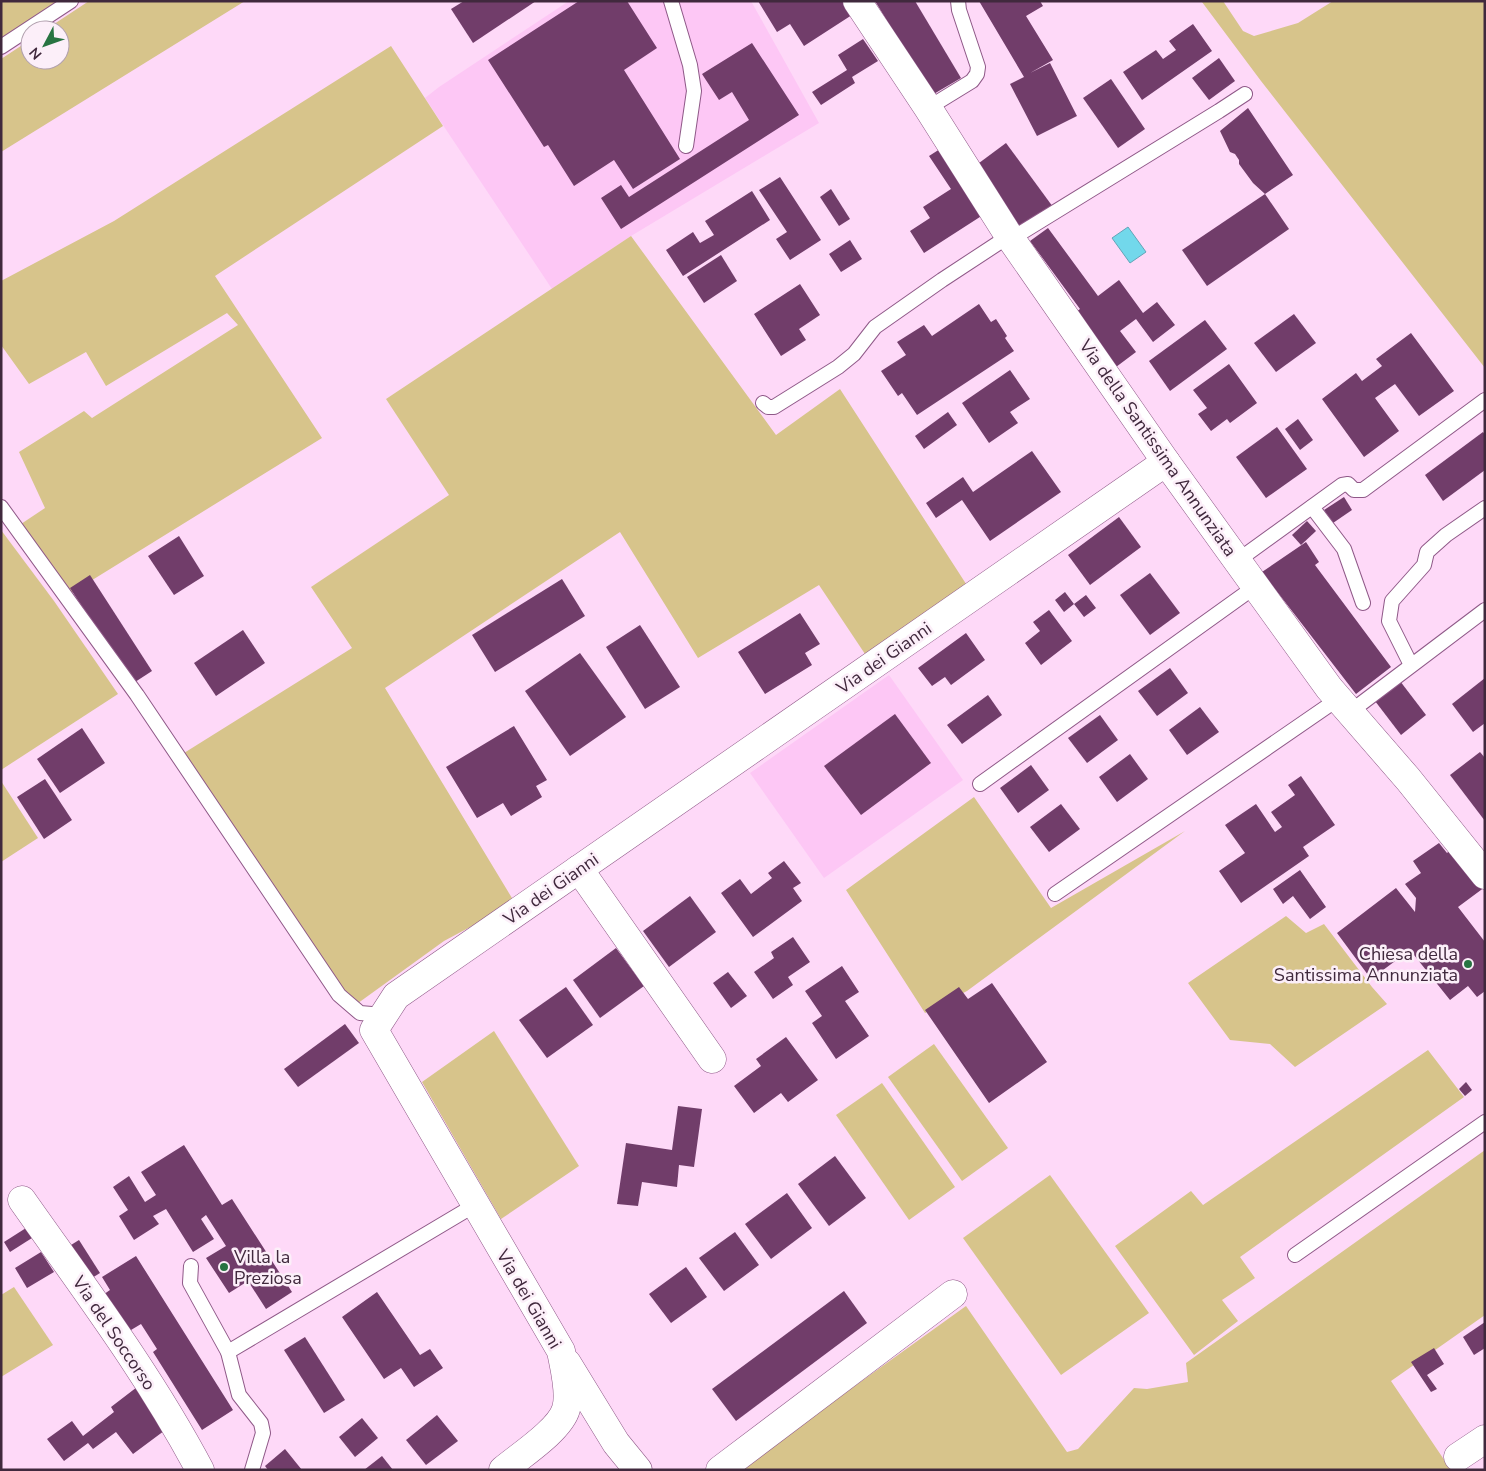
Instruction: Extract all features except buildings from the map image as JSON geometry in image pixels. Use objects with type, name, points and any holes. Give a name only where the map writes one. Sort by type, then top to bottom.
[{"type":"street","name":"Via della Santissima Annunziata","points":[[857,1],[1010,237],[1166,462],[1329,688],[1408,779],[1485,875]]},
{"type":"street","name":"Via dei Gianni","points":[[503,1470],[557,1426],[567,1408],[568,1385],[560,1351],[374,1030],[383,1015],[396,996],[1166,462]]},
{"type":"street","points":[[580,869],[712,1059]]},
{"type":"street","name":"Via del Soccorso","points":[[22,1200],[158,1397],[200,1470]]},
{"type":"street","points":[[720,1470],[953,1294]]},
{"type":"street","points":[[560,1351],[616,1443],[638,1470]]},
{"type":"street","points":[[1458,1458],[1485,1439]]},
{"type":"lane","points":[[1,47],[71,1]]},
{"type":"lane","points":[[671,1],[690,65],[694,92],[686,146]]},
{"type":"lane","points":[[928,108],[972,81],[977,74],[978,67],[959,10],[958,1]]},
{"type":"lane","points":[[763,403],[768,407],[774,407],[838,366],[854,354],[875,328],[942,280],[1245,94]]},
{"type":"lane","points":[[1237,560],[1342,485],[1348,484],[1354,490],[1364,490],[1485,400]]},
{"type":"lane","points":[[1,507],[137,695],[340,995],[360,1013],[383,1015]]},
{"type":"lane","points":[[1312,507],[1344,549],[1364,603]]},
{"type":"lane","points":[[1411,666],[1389,621],[1392,601],[1424,565],[1428,552],[1446,535],[1485,508]]},
{"type":"lane","points":[[980,784],[1256,586]]},
{"type":"lane","points":[[1055,894],[1344,705],[1411,666],[1485,610]]},
{"type":"lane","points":[[1295,1255],[1485,1122]]},
{"type":"lane","points":[[228,1352],[475,1205]]},
{"type":"lane","points":[[191,1266],[190,1283],[228,1352],[239,1395],[261,1424],[263,1433],[252,1470]]},
{"type":"shaded area","points":[[1,1],[62,1],[34,20],[20,20],[20,29],[1,42]]},
{"type":"shaded area","points":[[89,1],[245,1],[1,152],[1,59],[20,47],[20,70],[70,70],[70,20],[60,20]]},
{"type":"shaded area","points":[[569,1],[751,1],[819,123],[631,236],[552,289],[425,98]]},
{"type":"shaded area","points":[[1223,1],[1243,31],[1254,36],[1298,23],[1333,1],[1485,1],[1485,368],[1261,81],[1202,2]]},
{"type":"shaded area","points":[[391,46],[443,126],[215,276],[322,438],[68,595],[18,526],[45,508],[19,452],[84,411],[92,418],[238,325],[227,313],[106,386],[86,352],[29,384],[1,345],[1,281],[114,221]]},
{"type":"shaded area","points":[[631,236],[776,435],[840,389],[970,590],[869,660],[819,585],[698,658],[620,532],[385,688],[515,903],[444,941],[354,1006],[184,753],[352,648],[311,587],[449,495],[386,399]]},
{"type":"shaded area","points":[[1,530],[54,601],[118,694],[1,770]]},
{"type":"shaded area","points":[[889,675],[963,780],[824,878],[750,773]]},
{"type":"shaded area","points":[[1,781],[38,838],[1,862]]},
{"type":"shaded area","points":[[974,797],[1051,908],[1185,831],[967,991],[925,1013],[846,890]]},
{"type":"shaded area","points":[[1286,916],[1306,933],[1324,924],[1387,1004],[1295,1067],[1270,1044],[1230,1040],[1188,983]]},
{"type":"shaded area","points":[[494,1031],[579,1166],[501,1219],[422,1082]]},
{"type":"shaded area","points":[[934,1044],[1008,1148],[962,1181],[888,1077]]},
{"type":"shaded area","points":[[1428,1050],[1464,1097],[1240,1257],[1255,1278],[1222,1300],[1238,1321],[1194,1355],[1115,1246],[1191,1191],[1203,1205]]},
{"type":"shaded area","points":[[882,1083],[955,1187],[909,1220],[836,1115]]},
{"type":"shaded area","points":[[1485,1150],[1485,1315],[1391,1381],[1451,1470],[738,1470],[966,1306],[1067,1452],[1078,1449],[1134,1388],[1147,1389],[1188,1382],[1186,1363]]},
{"type":"shaded area","points":[[1050,1175],[1149,1313],[1061,1375],[963,1238]]},
{"type":"shaded area","points":[[14,1287],[53,1345],[1,1377],[1,1295]]},
{"type":"water","points":[[1128,227],[1146,252],[1130,263],[1112,238]]},
{"type":"place","name":"Chiesa della Santissima Annunziata","points":[[1468,964]]},
{"type":"place","name":"Villa la Preziosa","points":[[224,1267]]}]
